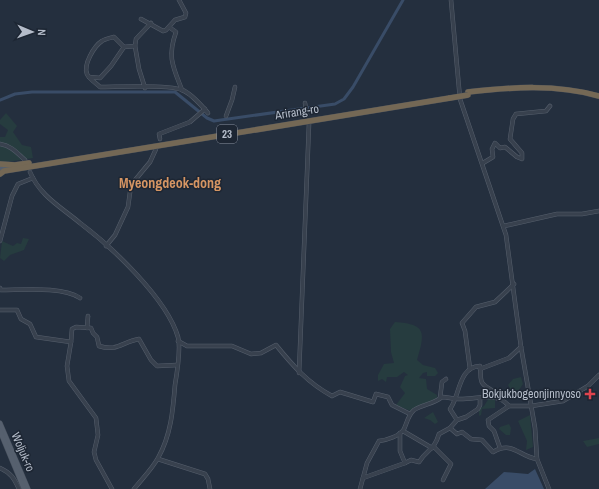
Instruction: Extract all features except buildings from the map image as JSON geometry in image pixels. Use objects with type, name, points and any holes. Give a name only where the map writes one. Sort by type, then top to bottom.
[{"type":"highway","name":"Arirang-ro","points":[[15,165],[450,96],[510,88],[542,87],[573,90],[599,96]]},
{"type":"highway","name":"Arirang-ro","points":[[468,94],[542,91],[578,95],[599,100]]},
{"type":"highway","name":"Arirang-ro","points":[[1,171],[450,96]]},
{"type":"highway","name":"23","points":[[0,164],[15,165]]},
{"type":"main road","name":"Arirang-ro","points":[[1,171],[15,165]]},
{"type":"main road","name":"Woljuk-ro","points":[[0,423],[28,489]]},
{"type":"main road","name":"Woljuk-ro","points":[[0,431],[24,489]]},
{"type":"street","points":[[141,19],[151,23],[163,31],[175,20],[185,17],[186,13],[179,0]]},
{"type":"street","points":[[451,0],[460,99],[504,226],[514,284],[521,347],[531,406],[537,459],[549,489]]},
{"type":"street","points":[[145,88],[139,69],[135,46],[136,38],[151,23]]},
{"type":"street","points":[[169,27],[176,32],[171,47],[173,65],[182,90],[208,113]]},
{"type":"street","points":[[124,47],[114,37],[102,41],[89,59],[86,72],[88,77],[100,87],[182,90]]},
{"type":"street","points":[[124,47],[135,46]]},
{"type":"street","points":[[88,77],[100,78],[111,66],[124,47]]},
{"type":"street","points":[[226,116],[235,87]]},
{"type":"street","points":[[305,104],[307,115]]},
{"type":"street","points":[[483,163],[493,157],[492,149],[495,143],[500,148],[505,146],[517,158],[522,159],[522,153],[510,139],[513,119],[516,114],[546,111],[550,106]]},
{"type":"street","points":[[160,139],[159,134],[190,122],[204,110]]},
{"type":"street","points":[[299,373],[309,124]]},
{"type":"street","points":[[0,144],[8,146],[18,152],[25,160]]},
{"type":"street","points":[[106,246],[115,235],[128,207],[130,185],[150,162],[156,149]]},
{"type":"street","points":[[30,172],[47,198],[81,223],[158,297],[169,317],[178,341],[171,428],[158,459],[134,489]]},
{"type":"street","points":[[0,241],[12,196],[18,184],[33,178]]},
{"type":"street","points":[[504,226],[557,214],[582,214],[599,211]]},
{"type":"street","points":[[470,369],[465,331],[462,323],[476,307],[495,302],[514,284]]},
{"type":"street","points":[[0,288],[1,290],[60,292],[74,294],[80,298]]},
{"type":"street","points":[[0,310],[17,310],[21,319],[30,324],[36,337],[71,342]]},
{"type":"street","points":[[87,328],[88,316]]},
{"type":"street","points":[[112,489],[96,460],[94,452],[98,435],[96,418],[69,381],[67,366],[72,329],[91,328],[93,334],[97,337],[99,346],[108,349],[118,348],[132,340],[139,339],[151,360],[157,366],[177,365]]},
{"type":"street","points":[[178,341],[187,346],[232,346],[251,354],[261,353],[276,345],[299,373],[315,387],[332,396],[340,392],[373,402],[376,394],[388,397],[392,405],[410,414]]},
{"type":"street","points":[[480,369],[509,358],[521,347]]},
{"type":"street","points":[[456,420],[450,409],[465,373],[477,366],[480,366],[480,369]]},
{"type":"street","points":[[480,369],[479,379],[485,386],[493,391],[494,396]]},
{"type":"street","points":[[500,448],[494,431],[488,426],[488,420],[509,406],[531,406],[554,403],[573,396],[599,376]]},
{"type":"street","points":[[405,463],[400,451],[402,432],[410,414],[421,406],[436,402],[440,398],[442,382],[446,379]]},
{"type":"street","points":[[440,398],[442,397],[455,400],[494,396],[502,399],[509,406]]},
{"type":"street","points":[[362,478],[412,460],[419,462],[424,454],[433,448],[440,434],[450,428],[456,420],[466,417],[478,408],[480,405],[480,398]]},
{"type":"street","points":[[450,428],[457,434],[462,432],[470,439],[482,440],[493,452],[500,448],[510,447],[530,458],[537,459]]},
{"type":"street","points":[[402,432],[433,448],[451,464],[443,480]]},
{"type":"street","points":[[360,489],[367,463],[379,441],[388,440],[402,432]]},
{"type":"street","points":[[158,459],[205,474],[208,479],[210,489]]},
{"type":"street","points":[[0,468],[13,477],[19,489]]},
{"type":"green space","points":[[6,113],[17,126],[13,132],[22,145],[31,147],[33,158],[0,163],[0,137],[5,137],[8,130],[0,124],[0,120]]},
{"type":"green space","points":[[23,238],[29,239],[24,250],[10,255],[4,261],[0,258],[2,241],[13,246],[17,243],[21,244]]},
{"type":"green space","points":[[395,322],[413,325],[418,328],[422,337],[417,360],[423,365],[435,368],[438,373],[435,376],[427,376],[427,372],[423,373],[419,378],[426,379],[427,389],[437,395],[437,399],[411,411],[396,405],[405,393],[400,387],[405,376],[408,375],[404,372],[397,377],[387,377],[386,382],[382,379],[378,381],[378,375],[384,364],[394,363],[391,352],[390,329]]},
{"type":"green space","points":[[521,377],[523,384],[519,390],[513,393],[508,385],[513,379]]},
{"type":"green space","points":[[489,398],[495,399],[495,408],[482,409],[481,415],[479,416],[479,409],[484,406]]},
{"type":"green space","points":[[433,412],[438,422],[435,424],[424,418]]},
{"type":"green space","points":[[530,415],[533,447],[526,450],[527,441],[518,421]]},
{"type":"green space","points":[[509,424],[511,428],[510,435],[506,435],[499,429],[500,427]]},
{"type":"green space","points":[[599,438],[599,444],[587,447],[583,441]]},
{"type":"water","points":[[535,469],[544,489],[485,489],[504,472],[528,474]]},
{"type":"waterway","points":[[0,100],[15,94],[32,92],[175,92],[207,118],[214,121],[335,104],[344,99],[353,87],[403,0]]},
{"type":"place","name":"Bokjukbogeonjinnyoso","points":[[590,394]]},
{"type":"district","name":"Myeongdeok-dong","points":[[170,183]]}]
